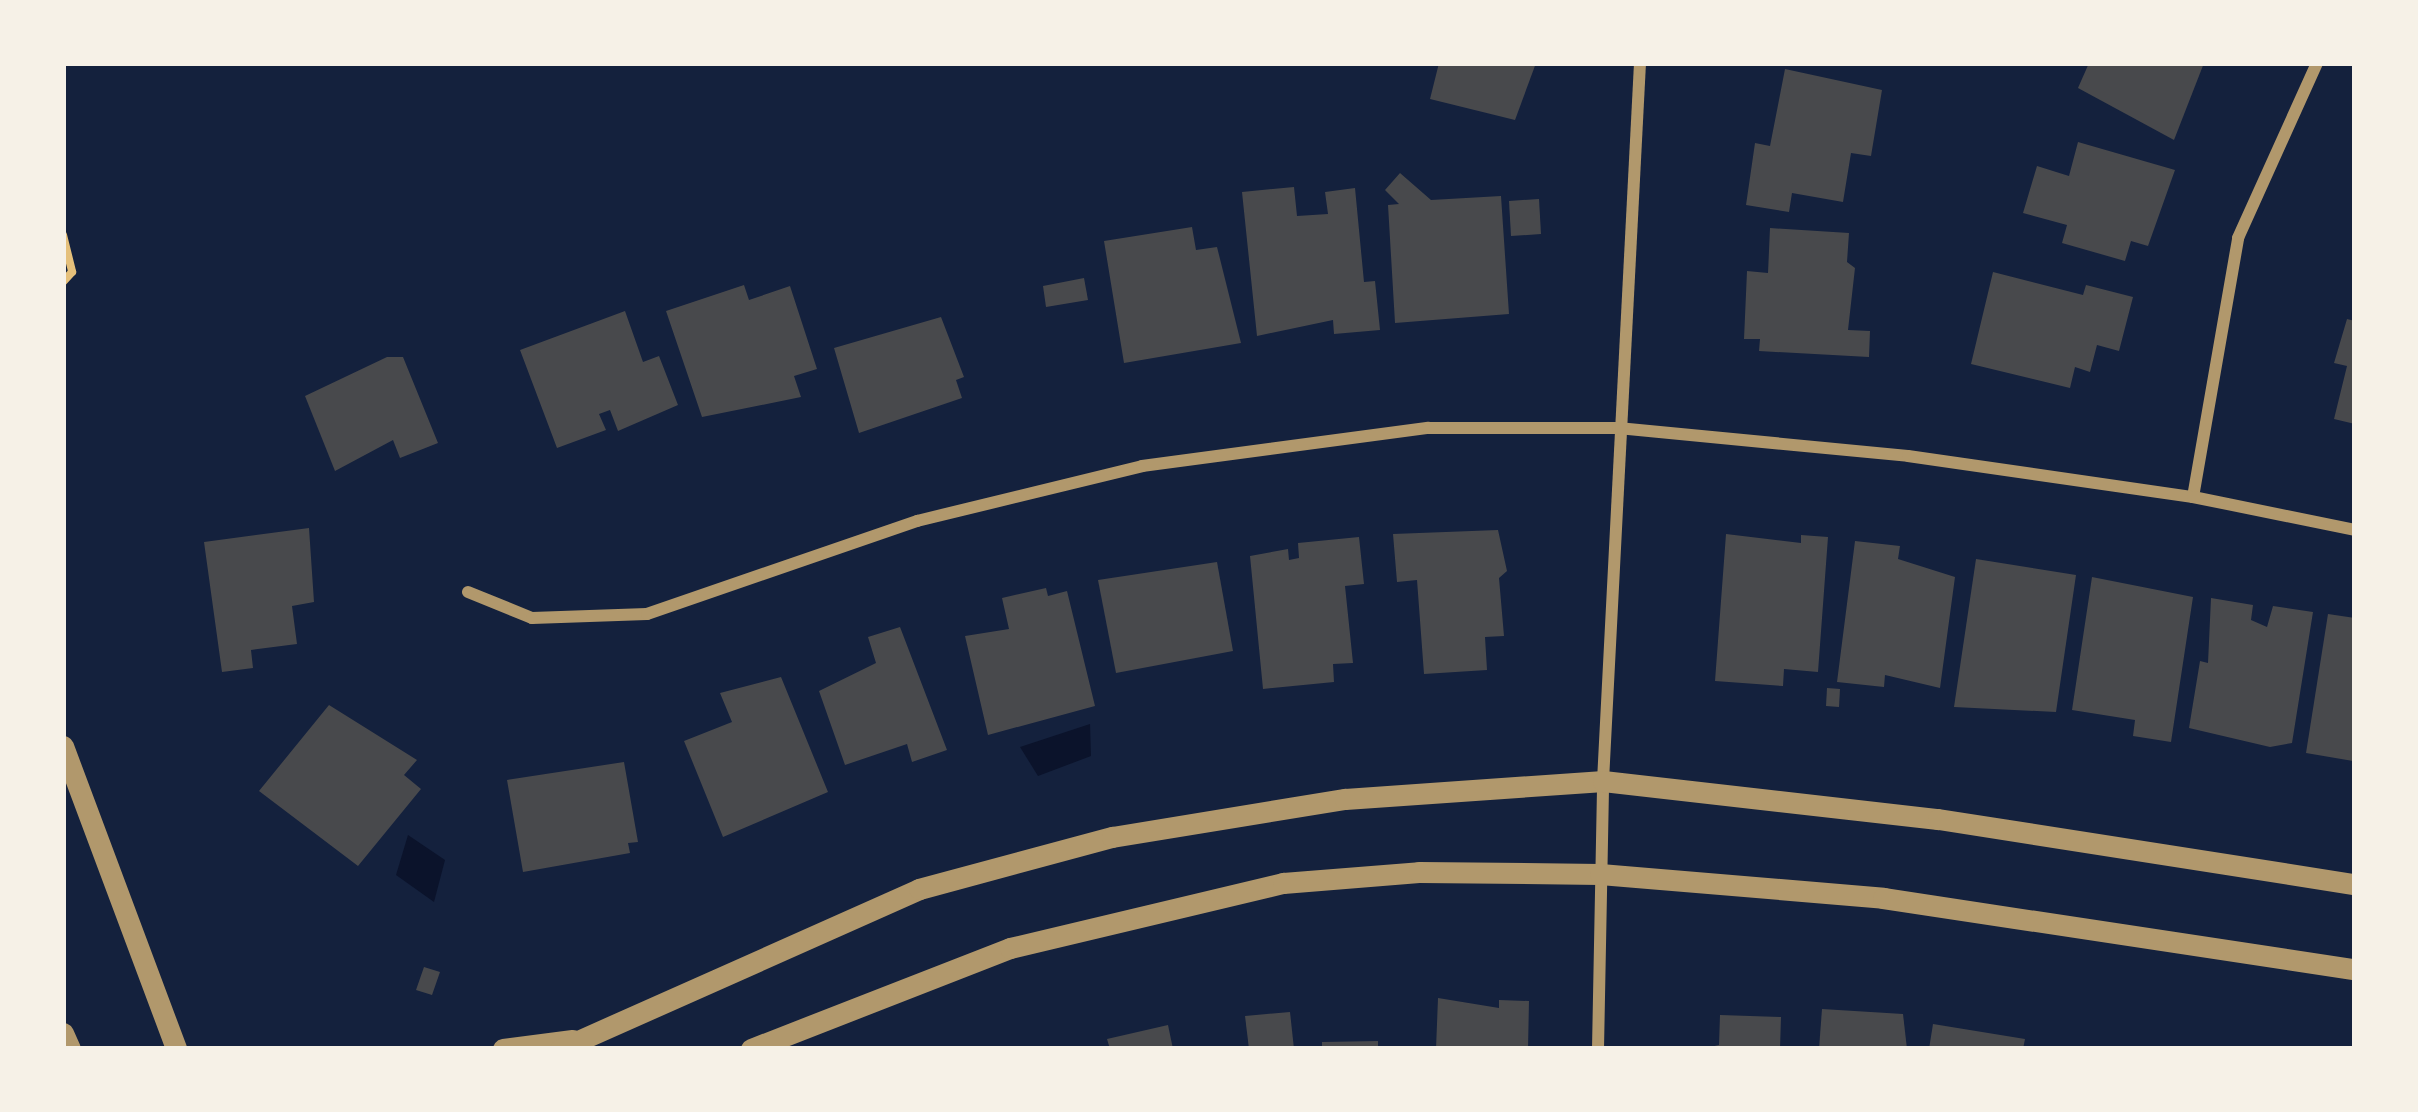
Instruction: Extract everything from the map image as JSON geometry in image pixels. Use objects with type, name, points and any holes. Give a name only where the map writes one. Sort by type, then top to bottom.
[{"type":"street","points":[[1598,1049],[1600,874],[1618,428],[1640,63]]},
{"type":"street","points":[[2193,497],[2237,238],[2317,63]]},
{"type":"street","points":[[468,592],[532,618],[647,614],[917,521],[1142,466],[1428,428],[1618,428],[1908,455],[2193,497],[2355,530]]},
{"type":"street","points":[[63,746],[176,1047]]},
{"type":"street","points":[[560,1049],[919,889],[1112,837],[1345,800],[1603,781],[1938,819],[2355,884]]},
{"type":"street","points":[[751,1049],[1010,948],[1283,883],[1419,872],[1600,874],[1883,898],[2355,969]]},
{"type":"street","points":[[63,1033],[70,1049]]},
{"type":"street","points":[[503,1049],[584,1038]]},
{"type":"path","points":[[63,235],[72,272],[63,282]]},
{"type":"water","points":[[1090,724],[1091,756],[1038,776],[1020,747]]},
{"type":"water","points":[[408,835],[445,860],[434,902],[396,875]]},
{"type":"building","points":[[1439,63],[1536,63],[1515,120],[1430,99]]},
{"type":"building","points":[[2089,63],[2204,63],[2174,140],[2078,88]]},
{"type":"building","points":[[1785,69],[1882,90],[1871,156],[1851,153],[1843,202],[1792,193],[1789,212],[1746,205],[1755,143],[1770,146]]},
{"type":"building","points":[[2078,142],[2175,170],[2148,246],[2131,241],[2125,261],[2062,243],[2067,225],[2023,213],[2037,166],[2069,176]]},
{"type":"building","points":[[1400,173],[1431,200],[1501,196],[1509,314],[1395,323],[1388,205],[1399,204],[1385,190]]},
{"type":"building","points":[[1294,187],[1297,216],[1328,214],[1325,192],[1355,188],[1364,282],[1375,281],[1380,330],[1334,334],[1333,320],[1257,336],[1242,192]]},
{"type":"building","points":[[1539,199],[1541,234],[1511,236],[1509,201]]},
{"type":"building","points":[[1192,227],[1196,250],[1217,247],[1241,343],[1124,363],[1104,241]]},
{"type":"building","points":[[1770,228],[1849,233],[1847,262],[1855,268],[1848,330],[1870,331],[1869,357],[1759,351],[1760,339],[1744,339],[1747,271],[1768,273]]},
{"type":"building","points":[[1993,272],[2083,295],[2086,285],[2133,297],[2119,351],[2097,345],[2090,372],[2075,367],[2070,388],[1971,364]]},
{"type":"building","points":[[1084,278],[1088,300],[1046,307],[1043,286]]},
{"type":"building","points":[[744,285],[749,300],[790,286],[817,369],[794,376],[801,397],[702,417],[666,311]]},
{"type":"building","points":[[625,311],[643,362],[659,356],[678,405],[618,431],[610,410],[599,414],[606,430],[557,448],[520,350]]},
{"type":"building","points":[[941,317],[964,377],[956,380],[962,398],[859,433],[834,348]]},
{"type":"building","points":[[2347,319],[2355,321],[2355,424],[2334,419],[2347,366],[2334,363]]},
{"type":"building","points":[[387,357],[403,357],[438,443],[400,458],[393,440],[335,471],[305,396]]},
{"type":"building","points":[[309,528],[314,602],[292,606],[297,644],[251,650],[253,668],[222,672],[204,542]]},
{"type":"building","points":[[1498,530],[1507,571],[1499,578],[1504,636],[1485,637],[1487,670],[1424,674],[1417,580],[1397,582],[1393,534]]},
{"type":"building","points":[[1726,534],[1801,543],[1801,535],[1828,537],[1818,672],[1784,669],[1783,686],[1715,681]]},
{"type":"building","points":[[1359,537],[1364,584],[1345,586],[1353,663],[1333,664],[1334,682],[1263,689],[1250,556],[1288,549],[1289,560],[1299,558],[1298,543]]},
{"type":"building","points":[[1855,541],[1900,546],[1898,559],[1955,577],[1940,688],[1885,675],[1884,687],[1837,682]]},
{"type":"building","points":[[1976,559],[2076,575],[2056,712],[1954,707]]},
{"type":"building","points":[[1217,562],[1233,651],[1116,673],[1098,580]]},
{"type":"building","points":[[2092,577],[2193,597],[2171,742],[2133,736],[2135,720],[2072,710]]},
{"type":"building","points":[[1046,588],[1048,596],[1067,591],[1095,706],[988,735],[965,636],[1009,629],[1002,598]]},
{"type":"building","points":[[2211,598],[2253,605],[2251,620],[2267,627],[2273,606],[2313,612],[2292,743],[2270,747],[2189,728],[2200,661],[2208,663]]},
{"type":"building","points":[[2328,614],[2355,618],[2353,761],[2306,753]]},
{"type":"building","points":[[900,627],[947,750],[912,762],[907,744],[845,765],[819,691],[876,663],[868,637]]},
{"type":"building","points":[[781,677],[828,792],[723,837],[684,741],[732,722],[720,693]]},
{"type":"building","points":[[1827,688],[1840,689],[1839,707],[1826,706]]},
{"type":"building","points":[[329,705],[417,760],[404,775],[421,789],[358,866],[259,791]]},
{"type":"building","points":[[624,762],[638,842],[628,843],[630,853],[523,872],[507,780]]},
{"type":"building","points":[[424,967],[440,972],[432,995],[416,990]]},
{"type":"building","points":[[1438,998],[1499,1008],[1499,1000],[1529,1001],[1528,1049],[1436,1049]]},
{"type":"building","points":[[1822,1009],[1903,1014],[1907,1049],[1819,1049]]},
{"type":"building","points":[[1290,1012],[1294,1049],[1249,1049],[1245,1016]]},
{"type":"building","points":[[1720,1015],[1781,1017],[1780,1049],[1701,1049],[1719,1045]]},
{"type":"building","points":[[1933,1024],[2025,1039],[2023,1049],[1929,1049]]},
{"type":"building","points":[[1168,1025],[1173,1049],[1110,1049],[1107,1039]]},
{"type":"building","points":[[1378,1041],[1378,1049],[1322,1049],[1322,1042]]}]
